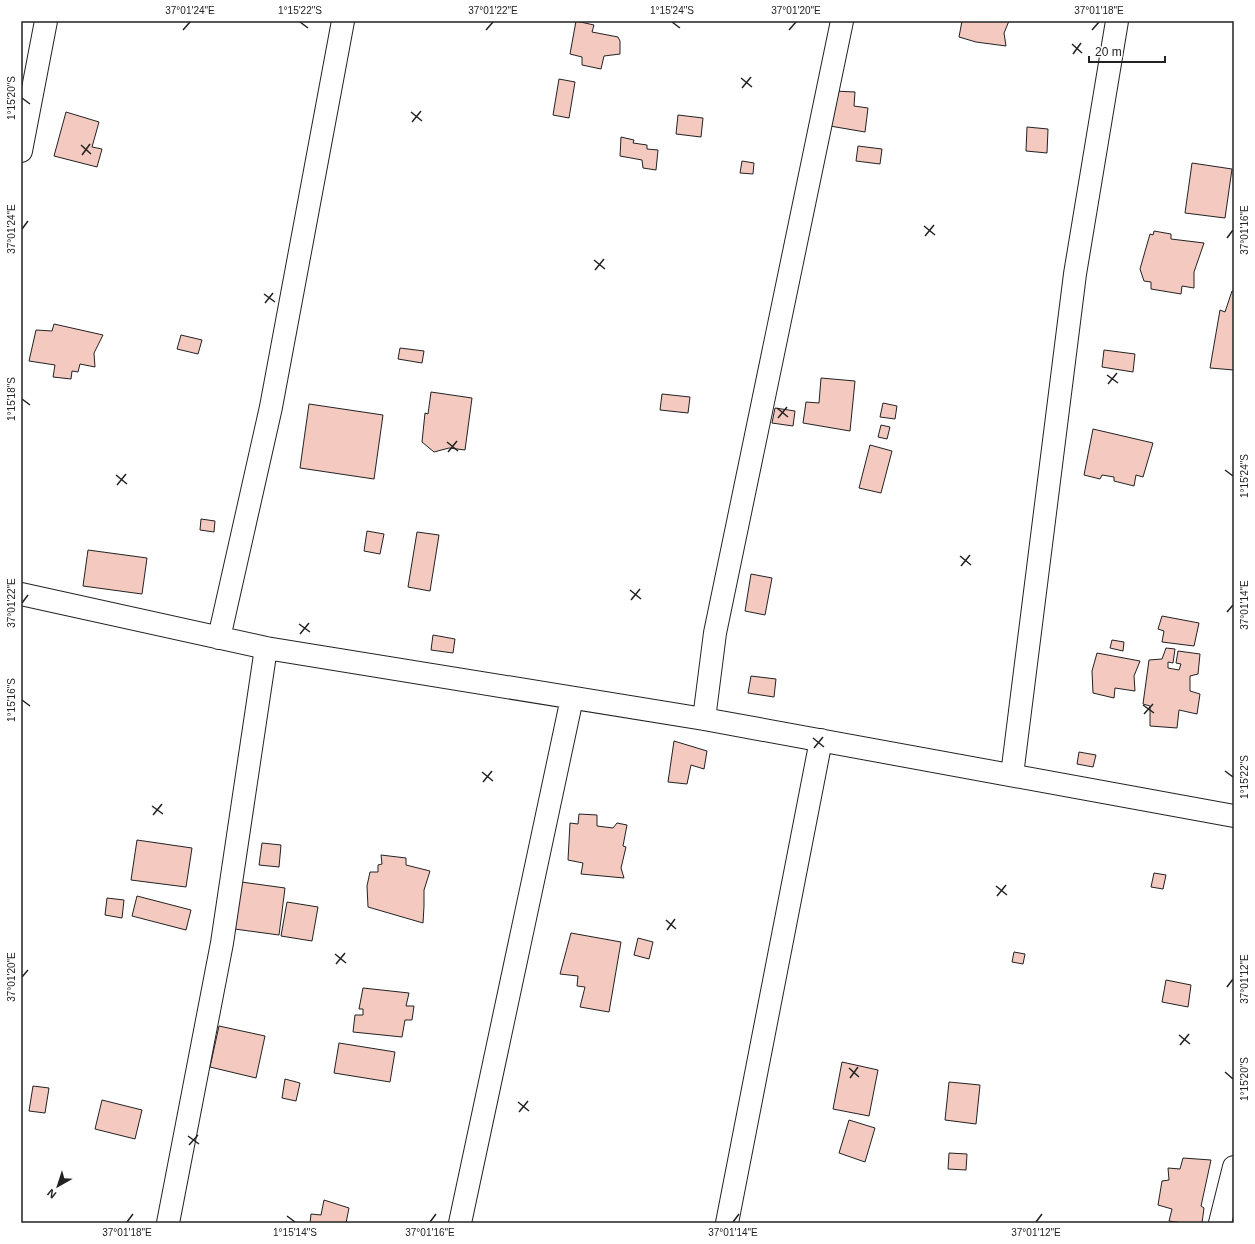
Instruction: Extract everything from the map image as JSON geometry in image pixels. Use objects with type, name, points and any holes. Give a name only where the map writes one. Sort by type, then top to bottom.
[{"type":"street","points":[[21,151],[46,21]]},
{"type":"street","points":[[219,638],[271,407],[343,21]]},
{"type":"street","points":[[704,719],[715,633],[842,21]]},
{"type":"street","points":[[1012,775],[1075,274],[1117,21]]},
{"type":"street","points":[[21,594],[266,648],[704,719],[1234,816]]},
{"type":"street","points":[[168,1223],[222,943],[266,648]]},
{"type":"street","points":[[460,1223],[572,698]]},
{"type":"street","points":[[727,1223],[821,740]]},
{"type":"street","points":[[1220,1223],[1234,1167]]},
{"type":"building","points":[[576,21],[594,25],[592,32],[618,37],[620,41],[620,54],[604,56],[601,69],[582,65],[582,57],[570,54]]},
{"type":"building","points":[[962,21],[1009,21],[1004,33],[1006,46],[976,42],[959,37]]},
{"type":"building","points":[[559,79],[575,82],[569,118],[553,115]]},
{"type":"building","points":[[834,91],[855,92],[854,106],[868,108],[865,132],[830,126]]},
{"type":"building","points":[[66,112],[99,122],[92,147],[102,149],[97,167],[54,156]]},
{"type":"building","points":[[678,115],[703,118],[701,137],[676,134]]},
{"type":"building","points":[[1027,127],[1048,129],[1047,153],[1026,151]]},
{"type":"building","points":[[621,137],[634,140],[633,143],[647,145],[647,149],[658,150],[656,170],[643,168],[642,160],[620,156]]},
{"type":"building","points":[[858,146],[882,149],[880,164],[856,161]]},
{"type":"building","points":[[742,161],[754,163],[753,174],[740,173]]},
{"type":"building","points":[[1192,163],[1232,169],[1225,218],[1185,213]]},
{"type":"building","points":[[1154,231],[1171,234],[1171,239],[1204,243],[1194,272],[1194,288],[1182,286],[1181,294],[1151,289],[1151,282],[1144,281],[1140,269],[1150,234],[1153,235]]},
{"type":"building","points":[[1232,291],[1234,292],[1234,370],[1210,368],[1220,310],[1225,312]]},
{"type":"building","points":[[54,324],[103,335],[94,353],[95,367],[80,364],[78,372],[72,371],[71,379],[53,377],[55,365],[29,361],[36,330],[52,331]]},
{"type":"building","points":[[181,335],[202,340],[198,354],[177,349]]},
{"type":"building","points":[[400,348],[424,351],[422,363],[398,359]]},
{"type":"building","points":[[1104,350],[1135,354],[1133,372],[1102,367]]},
{"type":"building","points":[[821,378],[855,381],[850,431],[803,423],[806,402],[819,403]]},
{"type":"building","points":[[431,392],[472,398],[465,450],[449,448],[434,452],[422,442],[425,413],[428,414]]},
{"type":"building","points":[[662,394],[690,397],[688,413],[660,410]]},
{"type":"building","points":[[883,403],[897,406],[895,419],[880,417]]},
{"type":"building","points":[[309,404],[383,415],[374,479],[300,468]]},
{"type":"building","points":[[775,408],[795,411],[793,426],[772,423]]},
{"type":"building","points":[[881,425],[890,427],[887,439],[878,437]]},
{"type":"building","points":[[1093,429],[1153,443],[1143,477],[1136,475],[1134,486],[1114,481],[1114,477],[1102,475],[1100,479],[1084,475]]},
{"type":"building","points":[[870,445],[892,451],[881,493],[859,488]]},
{"type":"building","points":[[201,519],[215,521],[214,532],[200,530]]},
{"type":"building","points":[[367,531],[384,534],[380,554],[364,551]]},
{"type":"building","points":[[417,532],[439,535],[430,591],[408,587]]},
{"type":"building","points":[[88,550],[147,558],[142,594],[83,586]]},
{"type":"building","points":[[751,574],[772,578],[765,615],[745,611]]},
{"type":"building","points":[[1162,616],[1199,623],[1194,646],[1162,642],[1164,631],[1158,629]]},
{"type":"building","points":[[433,635],[455,639],[453,653],[431,650]]},
{"type":"building","points":[[1112,640],[1124,642],[1123,651],[1110,648]]},
{"type":"building","points":[[1166,648],[1175,649],[1173,663],[1168,662],[1168,668],[1179,670],[1181,664],[1176,663],[1178,651],[1200,654],[1198,674],[1190,676],[1190,691],[1200,694],[1197,714],[1179,710],[1177,728],[1150,726],[1150,706],[1143,704],[1149,660],[1162,659]]},
{"type":"building","points":[[1097,653],[1140,661],[1134,676],[1135,691],[1115,688],[1114,698],[1093,693],[1092,671]]},
{"type":"building","points":[[751,676],[776,679],[774,697],[748,693]]},
{"type":"building","points":[[674,741],[707,751],[704,769],[691,765],[687,784],[668,782]]},
{"type":"building","points":[[1079,752],[1096,755],[1093,767],[1077,764]]},
{"type":"building","points":[[579,814],[597,815],[597,826],[613,828],[617,823],[627,825],[623,846],[626,847],[621,868],[624,878],[581,874],[583,863],[568,860],[570,823],[578,824]]},
{"type":"building","points":[[137,840],[192,848],[186,887],[131,880]]},
{"type":"building","points":[[262,843],[281,845],[279,867],[259,865]]},
{"type":"building","points":[[381,855],[406,858],[406,865],[430,871],[424,890],[423,923],[368,907],[367,886],[370,872],[378,872],[378,865],[382,864]]},
{"type":"building","points":[[1154,873],[1166,875],[1163,889],[1151,887]]},
{"type":"building","points":[[234,881],[285,888],[279,935],[227,928]]},
{"type":"building","points":[[137,896],[191,910],[186,930],[132,916]]},
{"type":"building","points":[[107,898],[124,900],[122,918],[105,915]]},
{"type":"building","points":[[287,902],[318,907],[312,941],[281,936]]},
{"type":"building","points":[[571,933],[621,942],[609,1012],[580,1007],[585,987],[577,986],[578,976],[560,974]]},
{"type":"building","points":[[638,938],[653,942],[649,959],[634,955]]},
{"type":"building","points":[[1014,952],[1025,954],[1023,964],[1012,962]]},
{"type":"building","points":[[1166,980],[1191,985],[1188,1007],[1162,1002]]},
{"type":"building","points":[[363,988],[409,993],[406,1006],[414,1006],[412,1020],[405,1020],[402,1037],[353,1032],[355,1015],[363,1015],[363,1009],[359,1009]]},
{"type":"building","points":[[219,1026],[265,1036],[256,1078],[210,1067]]},
{"type":"building","points":[[339,1043],[395,1052],[390,1082],[334,1073]]},
{"type":"building","points":[[842,1062],[878,1070],[869,1116],[833,1109]]},
{"type":"building","points":[[285,1079],[300,1083],[296,1101],[282,1098]]},
{"type":"building","points":[[949,1082],[980,1085],[976,1124],[945,1120]]},
{"type":"building","points":[[33,1086],[49,1088],[45,1113],[29,1111]]},
{"type":"building","points":[[102,1100],[142,1110],[135,1139],[95,1129]]},
{"type":"building","points":[[849,1120],[875,1128],[865,1162],[839,1153]]},
{"type":"building","points":[[949,1153],[967,1154],[966,1170],[948,1169]]},
{"type":"building","points":[[1183,1158],[1211,1160],[1201,1206],[1204,1208],[1202,1223],[1169,1221],[1172,1209],[1158,1205],[1162,1181],[1169,1180],[1168,1168],[1180,1169]]},
{"type":"building","points":[[324,1200],[349,1208],[346,1223],[310,1223],[311,1214],[321,1215]]}]
